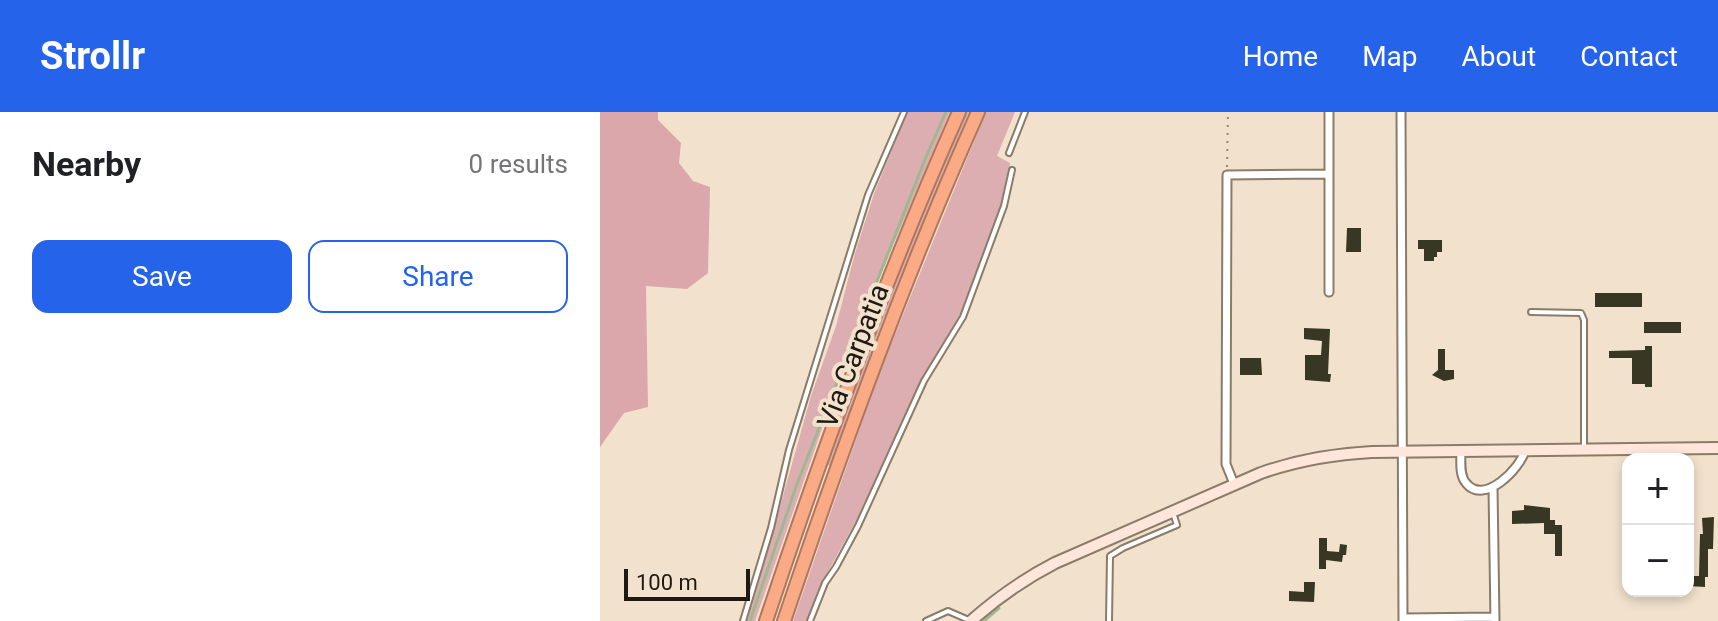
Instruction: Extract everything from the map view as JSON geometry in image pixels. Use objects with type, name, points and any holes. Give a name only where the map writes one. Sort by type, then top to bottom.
[{"type":"highway","name":"Via Carpatia","points":[[766,621],[810,486],[869,325],[959,112]]},
{"type":"highway","name":"Via Carpatia","points":[[784,621],[829,486],[887,333],[978,112]]},
{"type":"street","points":[[1329,112],[1329,292]]},
{"type":"street","points":[[1401,112],[1403,620],[1495,619],[1493,487]]},
{"type":"street","points":[[1234,484],[1226,464],[1227,175],[1329,174]]},
{"type":"street","points":[[971,621],[996,599],[1055,563],[1234,484],[1315,457],[1403,451],[1718,448]]},
{"type":"street","points":[[1461,451],[1463,479],[1474,489],[1483,490],[1505,479],[1523,459],[1525,450]]},
{"type":"lane","points":[[743,621],[771,528],[789,450],[868,195],[904,112]]},
{"type":"lane","points":[[1009,153],[1025,112]]},
{"type":"lane","points":[[810,621],[825,583],[858,526],[924,381],[963,317],[1004,206],[1012,170]]},
{"type":"lane","points":[[1531,312],[1581,313],[1584,320],[1584,449]]},
{"type":"lane","points":[[1109,621],[1110,556],[1177,525],[1172,511]]},
{"type":"lane","points":[[926,621],[948,611],[971,621]]},
{"type":"path","points":[[1227,175],[1228,112]]},
{"type":"shaded area","points":[[600,112],[658,112],[658,120],[681,143],[679,163],[693,181],[710,187],[708,273],[687,289],[646,286],[648,407],[624,413],[600,447]]},
{"type":"shaded area","points":[[907,112],[950,112],[854,337],[755,621],[746,621],[811,396],[836,326],[855,253],[874,194]]},
{"type":"shaded area","points":[[966,112],[969,112],[880,328],[830,466],[825,464],[875,328]]},
{"type":"shaded area","points":[[986,112],[1015,112],[997,156],[1010,163],[1004,200],[959,317],[915,392],[859,515],[818,590],[807,621],[793,621],[878,376]]},
{"type":"building","points":[[1347,228],[1361,228],[1361,252],[1346,252]]},
{"type":"building","points":[[1418,240],[1442,240],[1442,252],[1437,252],[1434,261],[1424,261],[1424,249],[1418,249]]},
{"type":"building","points":[[1595,293],[1642,293],[1642,307],[1595,307]]},
{"type":"building","points":[[1644,322],[1681,322],[1681,333],[1644,333]]},
{"type":"building","points":[[1304,328],[1330,329],[1330,382],[1305,380],[1305,355],[1321,355],[1322,341],[1304,339]]},
{"type":"building","points":[[1645,346],[1652,346],[1652,387],[1632,384],[1632,358],[1609,358],[1609,351],[1645,350]]},
{"type":"building","points":[[1438,349],[1445,349],[1445,370],[1454,370],[1454,379],[1444,381],[1432,375],[1438,370]]},
{"type":"building","points":[[1240,358],[1261,358],[1262,375],[1240,375]]},
{"type":"building","points":[[1524,505],[1550,508],[1550,520],[1555,520],[1555,525],[1562,525],[1562,556],[1555,556],[1555,534],[1544,534],[1544,523],[1512,524],[1512,511],[1524,510]]},
{"type":"building","points":[[1714,517],[1713,549],[1708,549],[1705,587],[1694,586],[1694,576],[1699,576],[1702,518]]},
{"type":"building","points":[[1319,538],[1327,538],[1327,551],[1339,552],[1340,544],[1347,545],[1342,562],[1326,560],[1326,569],[1319,569]]},
{"type":"building","points":[[1304,582],[1315,582],[1314,602],[1289,601],[1289,591],[1304,592]]},
{"type":"waterway","points":[[750,621],[797,484],[946,112]]},
{"type":"waterway","points":[[984,621],[999,608]]}]
